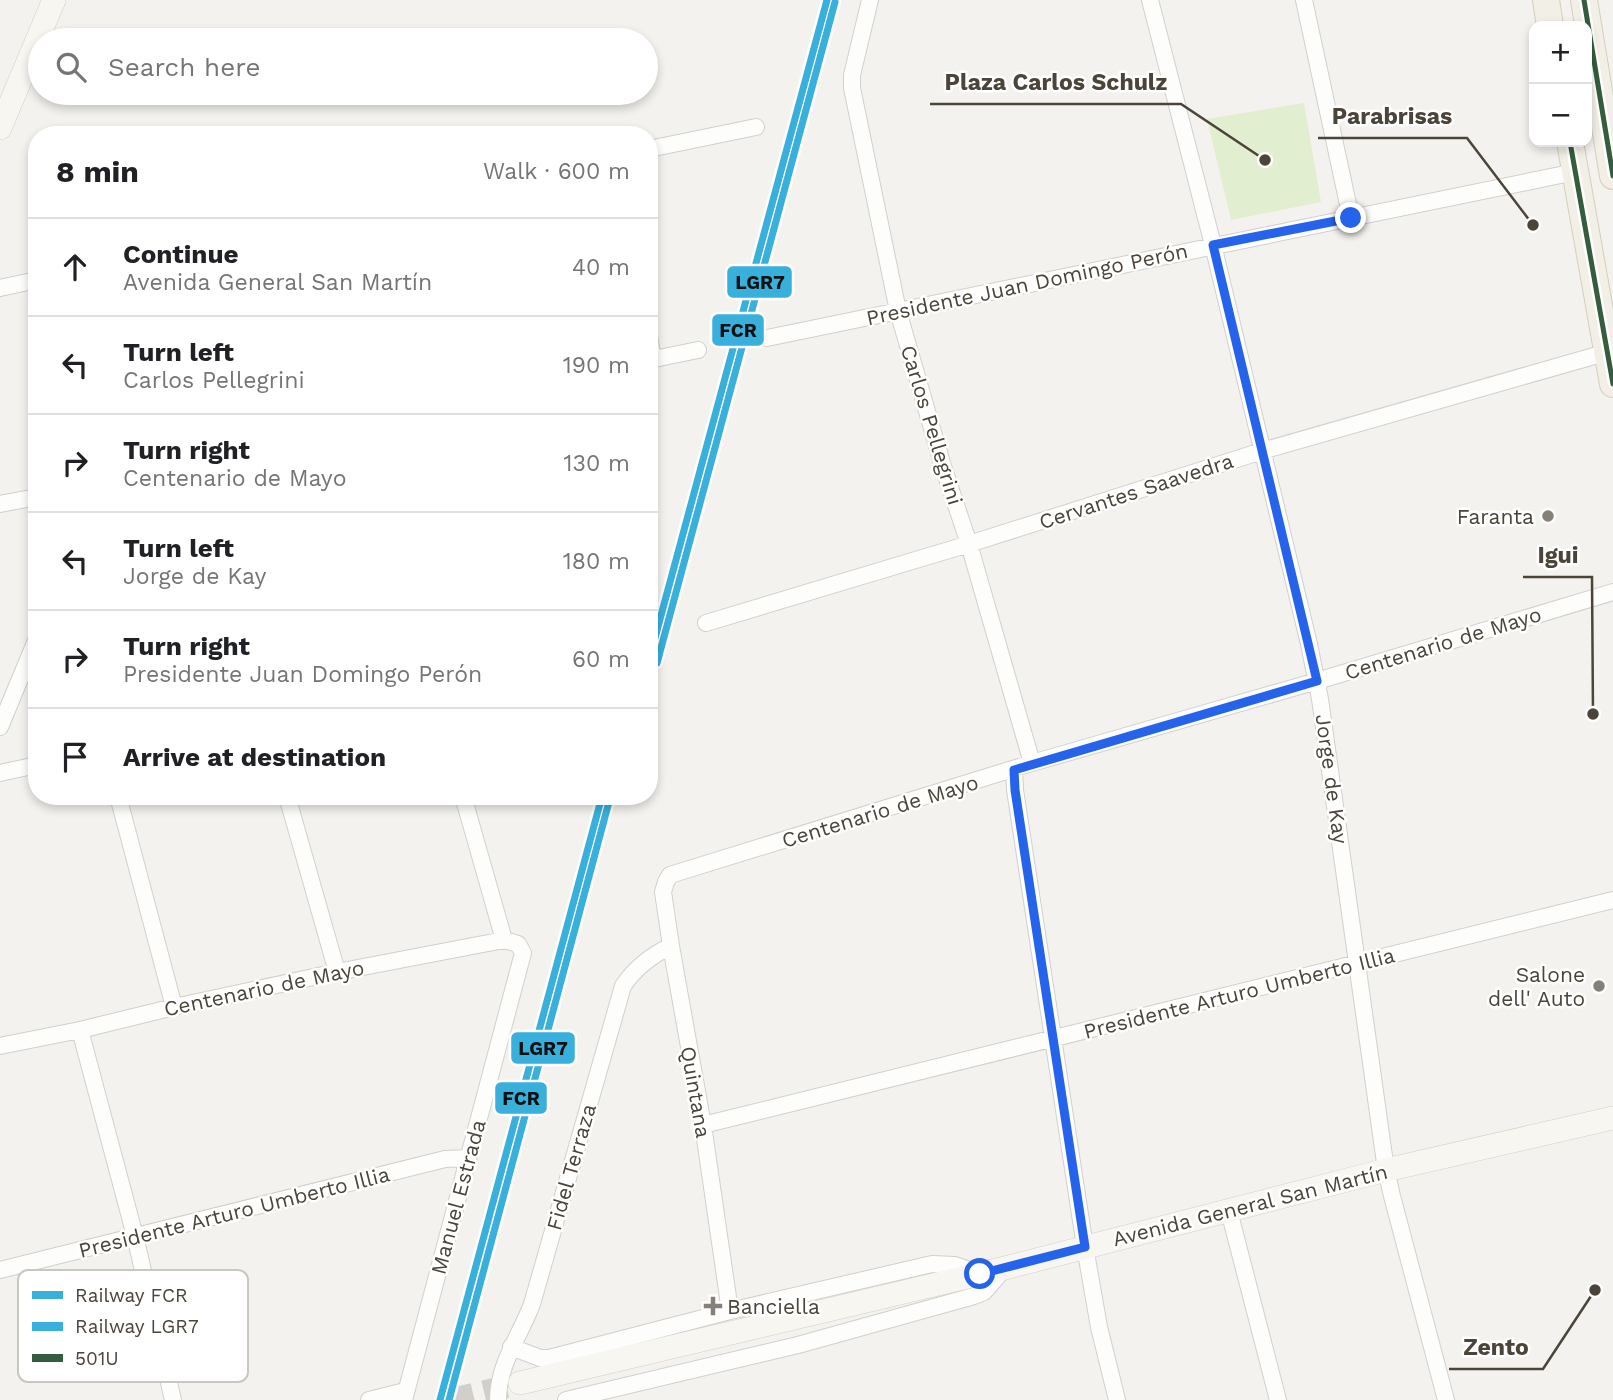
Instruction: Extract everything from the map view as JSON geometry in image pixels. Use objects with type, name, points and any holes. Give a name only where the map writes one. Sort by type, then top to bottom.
[{"type":"main road","points":[[42,28],[54,0]]},
{"type":"main road","points":[[1546,0],[1549,21]]},
{"type":"main road","points":[[1584,0],[1613,176]]},
{"type":"main road","points":[[0,128],[28,62]]},
{"type":"main road","points":[[1571,147],[1613,384]]},
{"type":"main road","name":"Avenida General San Martín","points":[[520,1382],[980,1274],[1386,1170],[1613,1118]]},
{"type":"street","name":"Carlos Pellegrini","points":[[870,0],[852,75],[852,88],[898,311],[942,463],[970,544],[1032,763]]},
{"type":"street","name":"Jorge de Kay","points":[[1150,0],[1213,245],[1317,681],[1386,1170],[1446,1400]]},
{"type":"street","points":[[1304,0],[1351,218]]},
{"type":"street","points":[[658,147],[756,127]]},
{"type":"street","name":"Presidente Juan Domingo Perón","points":[[767,338],[1575,172]]},
{"type":"street","points":[[0,288],[28,282]]},
{"type":"street","points":[[658,359],[698,350]]},
{"type":"street","name":"Cervantes Saavedra","points":[[706,623],[970,544],[1262,451],[1608,352]]},
{"type":"street","points":[[0,504],[28,499]]},
{"type":"street","name":"Centenario de Mayo","points":[[670,875],[1032,763],[1613,592]]},
{"type":"street","points":[[0,727],[28,660]]},
{"type":"street","points":[[0,773],[28,767]]},
{"type":"street","points":[[1014,770],[1085,1247],[1099,1327],[1116,1400]]},
{"type":"street","points":[[120,805],[174,1006]]},
{"type":"street","points":[[289,805],[338,972]]},
{"type":"street","points":[[466,805],[504,940]]},
{"type":"street","name":"Quintana","points":[[670,875],[663,891],[664,949],[702,1125],[730,1311]]},
{"type":"street","name":"Presidente Arturo Umberto Illia","points":[[702,1125],[1613,900]]},
{"type":"street","name":"Centenario de Mayo","points":[[0,1046],[80,1030],[174,1006],[504,940]]},
{"type":"street","name":"Manuel Estrada","points":[[405,1396],[523,953],[518,944],[504,940]]},
{"type":"street","name":"Fidel Terraza","points":[[498,1397],[500,1378],[511,1347],[532,1304],[623,986],[641,965],[664,949]]},
{"type":"street","points":[[80,1030],[143,1270]]},
{"type":"street","name":"Presidente Arturo Umberto Illia","points":[[0,1270],[445,1159],[468,1158]]},
{"type":"street","points":[[1229,1211],[1278,1400]]},
{"type":"street","points":[[511,1347],[540,1358],[549,1358],[730,1311],[932,1264],[955,1265],[980,1274]]},
{"type":"street","points":[[566,1400],[798,1345],[974,1296],[985,1292],[1004,1268]]},
{"type":"street","points":[[169,1382],[173,1400]]},
{"type":"street","points":[[369,1400],[405,1396]]},
{"type":"green space","points":[[1304,103],[1321,202],[1231,220],[1207,119]]},
{"type":"tunnel","points":[[451,1400],[520,1383]]},
{"type":"rail line","name":"FCR","points":[[658,627],[827,0]]},
{"type":"rail line","name":"LGR7","points":[[658,659],[835,2]]},
{"type":"rail line","name":"FCR","points":[[440,1400],[600,805]]},
{"type":"rail line","name":"LGR7","points":[[449,1400],[608,805]]},
{"type":"transit line","name":"501U","points":[[1584,0],[1613,176]]},
{"type":"transit line","name":"501U","points":[[1571,147],[1613,384]]},
{"type":"place","name":"Plaza Carlos Schulz","points":[[1265,160]]},
{"type":"place","name":"Parabrisas","points":[[1533,225]]},
{"type":"place","name":"Faranta","points":[[1548,516]]},
{"type":"place","name":"Igui","points":[[1593,714]]},
{"type":"place","name":"Salone dell' Auto","points":[[1599,986]]},
{"type":"place","name":"Zento","points":[[1595,1290]]},
{"type":"place","name":"Banciella","points":[[713,1306]]},
{"type":"route","points":[[980,1274],[1085,1247],[1014,770],[1317,681],[1213,245],[1351,218]]}]
